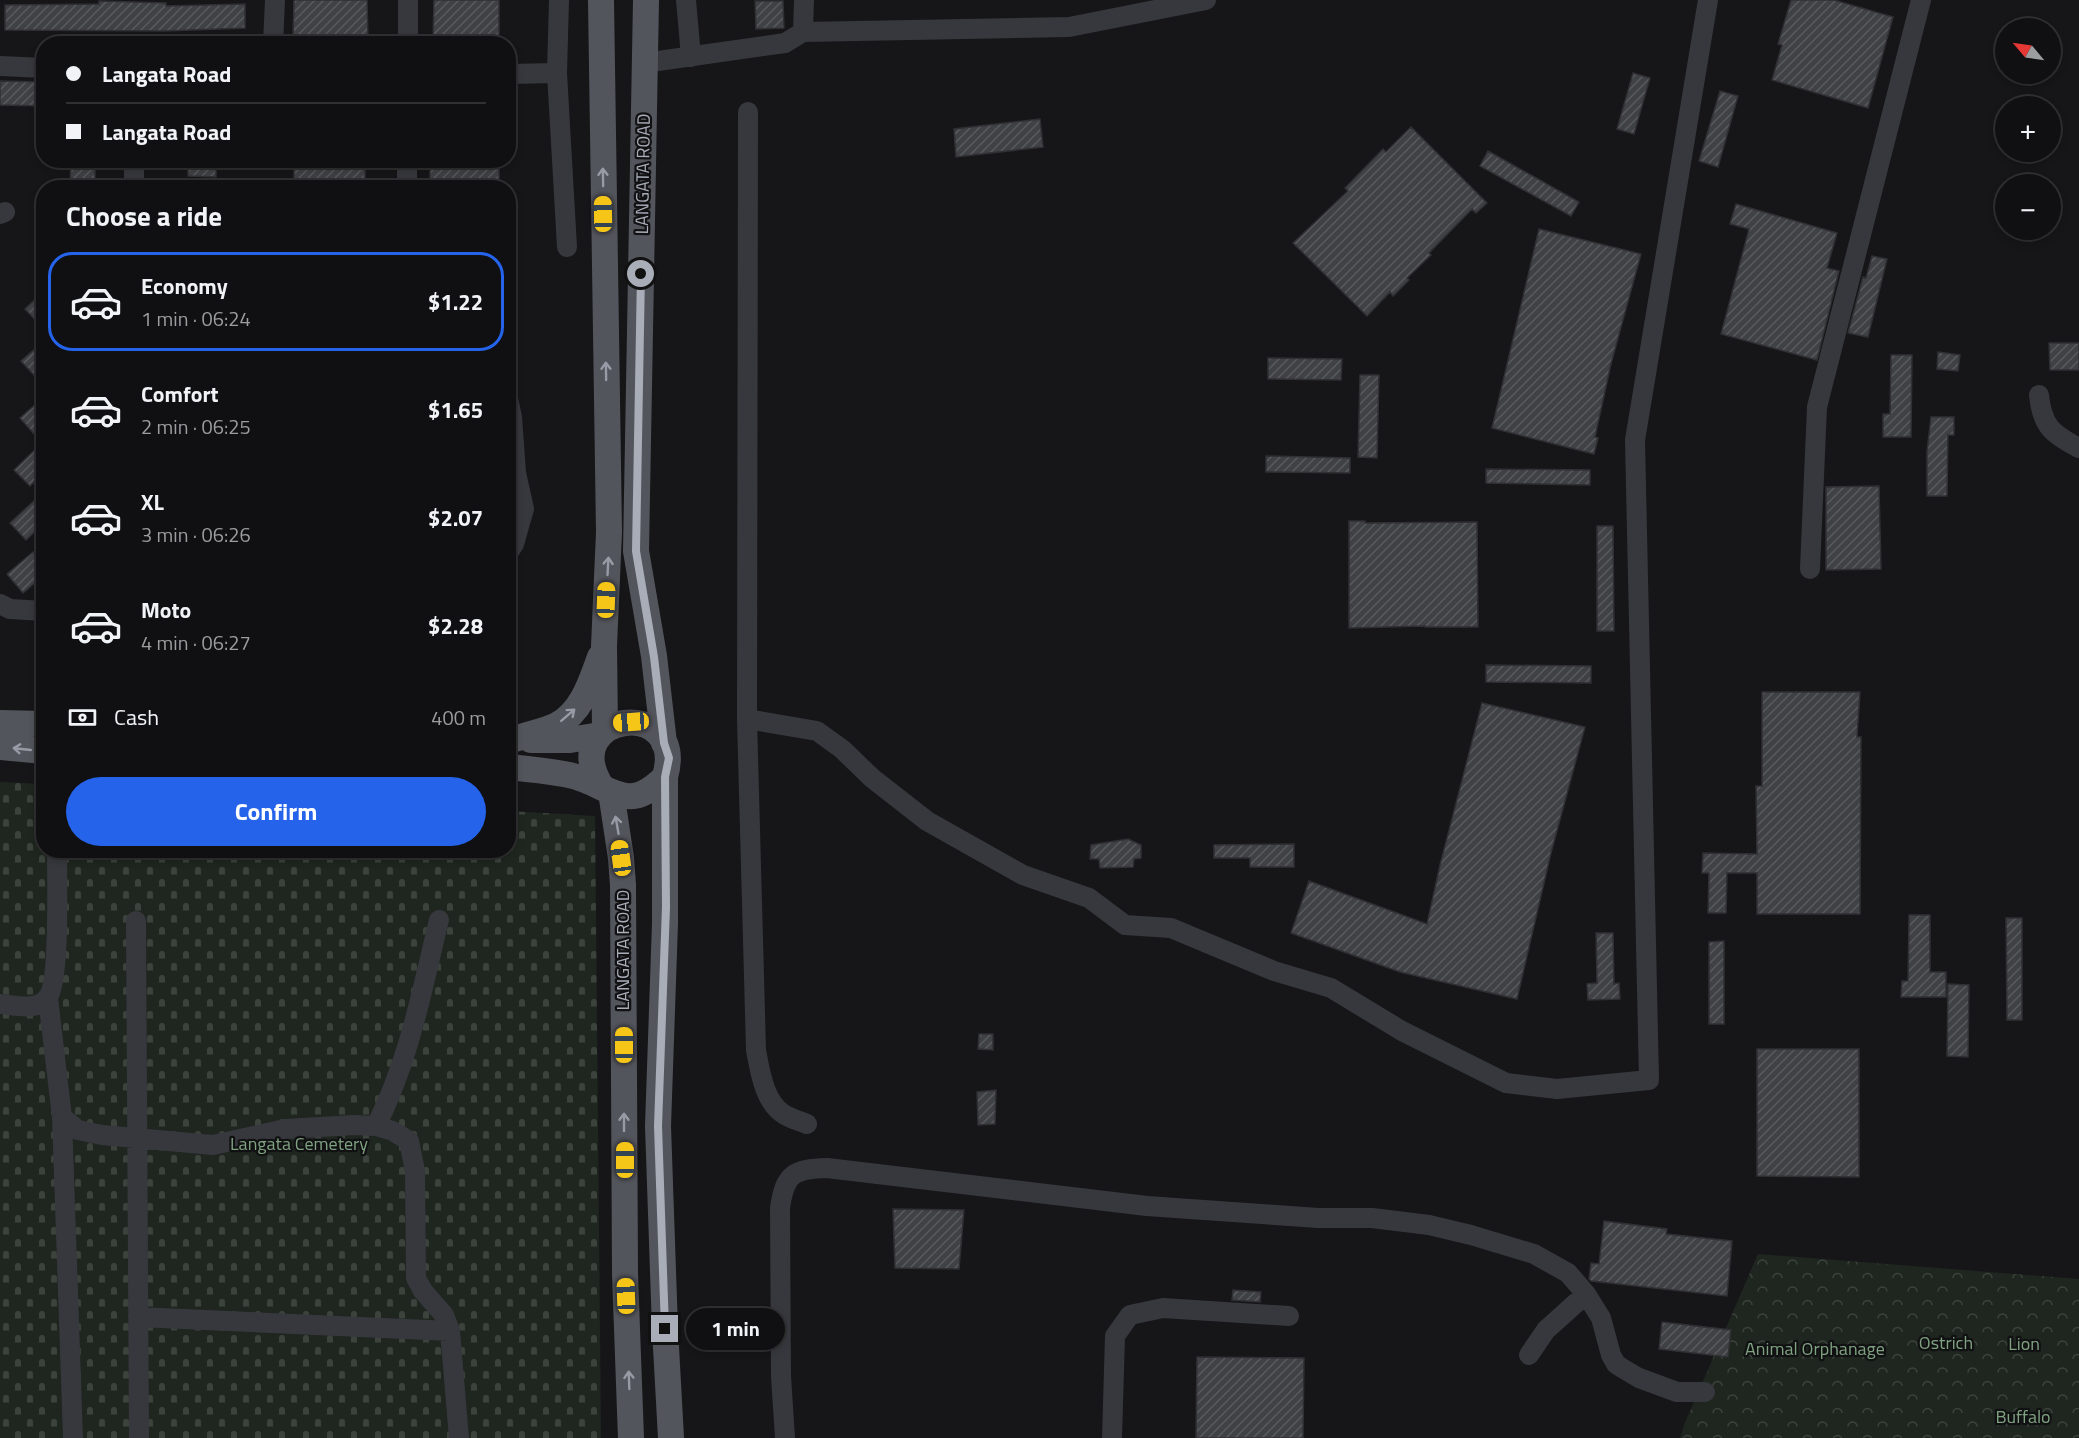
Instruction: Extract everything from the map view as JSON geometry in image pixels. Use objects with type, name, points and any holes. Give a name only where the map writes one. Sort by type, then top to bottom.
[{"type":"main road","points":[[601,0],[609,532],[602,732],[593,749],[591,760],[593,773],[606,789]]},
{"type":"main road","name":"LANGATA ROAD","points":[[646,0],[636,551],[654,657],[664,743]]},
{"type":"main road","points":[[516,738],[558,724],[579,706],[604,646]]},
{"type":"main road","points":[[516,739],[570,740],[602,732],[618,723],[631,722],[645,725],[657,732],[669,758],[665,777],[665,923],[658,1126],[671,1438]]},
{"type":"main road","points":[[0,723],[36,724]]},
{"type":"main road","points":[[0,747],[36,750]]},
{"type":"main road","points":[[516,768],[570,775],[623,797],[644,794],[665,777]]},
{"type":"main road","name":"LANGATA ROAD","points":[[606,789],[621,858],[626,1274],[631,1438]]},
{"type":"street","points":[[273,36],[274,0]]},
{"type":"street","points":[[408,0],[408,36]]},
{"type":"street","points":[[559,0],[557,73],[567,247]]},
{"type":"street","points":[[686,0],[692,57]]},
{"type":"street","points":[[803,32],[804,0]]},
{"type":"street","points":[[644,63],[785,43],[803,32],[1069,27],[1206,0]]},
{"type":"street","points":[[747,719],[817,731],[842,749],[872,778],[927,821],[1023,875],[1089,898],[1125,925],[1171,928],[1274,971],[1332,988],[1402,1031],[1506,1083],[1557,1089],[1649,1080],[1635,440],[1708,0]]},
{"type":"street","points":[[1810,569],[1817,407],[1921,0]]},
{"type":"street","points":[[0,66],[36,68]]},
{"type":"street","points":[[516,74],[557,73]]},
{"type":"street","points":[[748,112],[747,719],[756,1050],[762,1081],[772,1103],[783,1114],[807,1124]]},
{"type":"street","points":[[2038,395],[2040,412],[2052,433],[2079,448]]},
{"type":"street","points":[[516,491],[524,509],[516,537]]},
{"type":"street","points":[[0,604],[10,609],[36,611]]},
{"type":"street","points":[[57,858],[55,975],[48,998],[57,1088],[63,1117],[73,1438]]},
{"type":"street","points":[[376,1126],[392,1095],[405,1058],[439,920]]},
{"type":"street","points":[[136,921],[139,1438]]},
{"type":"street","points":[[0,1004],[33,1007],[48,998]]},
{"type":"street","points":[[63,1117],[78,1130],[137,1139],[213,1144],[285,1129],[354,1125],[376,1126],[393,1131],[410,1141],[415,1171],[416,1278],[423,1291],[444,1315],[450,1331],[459,1438]]},
{"type":"street","points":[[785,1438],[781,1376],[780,1208],[782,1192],[786,1184],[795,1172],[805,1168],[827,1168],[1147,1206],[1318,1218],[1372,1218],[1429,1225],[1471,1234],[1534,1254],[1568,1273],[1586,1294],[1601,1318],[1611,1355],[1616,1364],[1639,1378],[1677,1392],[1706,1392]]},
{"type":"street","points":[[1529,1355],[1546,1330],[1586,1294]]},
{"type":"street","points":[[1112,1438],[1115,1336],[1130,1315],[1163,1308],[1289,1316]]},
{"type":"street","points":[[138,1317],[450,1331]]},
{"type":"green space","name":"Langata Cemetery","points":[[0,782],[36,784],[36,858],[516,858],[516,811],[595,816],[601,1438],[0,1438]]},
{"type":"green space","name":"Animal Orphanage","points":[[1758,1254],[2079,1279],[2079,1438],[1680,1438]]},
{"type":"building","points":[[294,0],[367,0],[368,36],[293,36]]},
{"type":"building","points":[[434,0],[499,0],[499,36],[433,36]]},
{"type":"building","points":[[1791,0],[1834,0],[1893,17],[1868,108],[1772,80],[1782,45],[1778,44]]},
{"type":"building","points":[[99,1],[166,3],[166,6],[245,4],[245,28],[165,31],[5,30],[5,5],[99,4]]},
{"type":"building","points":[[755,1],[783,1],[784,28],[756,29]]},
{"type":"building","points":[[1633,73],[1650,78],[1634,134],[1617,129]]},
{"type":"building","points":[[0,81],[36,82],[36,106],[0,105]]},
{"type":"building","points":[[1720,91],[1738,96],[1718,167],[1699,161]]},
{"type":"building","points":[[1040,119],[1043,147],[956,157],[954,129]]},
{"type":"building","points":[[1411,127],[1487,203],[1476,213],[1472,209],[1429,253],[1431,255],[1407,278],[1409,280],[1393,296],[1390,292],[1367,316],[1293,243],[1348,191],[1345,188],[1383,149],[1386,152]]},
{"type":"building","points":[[1488,151],[1579,202],[1571,216],[1480,166]]},
{"type":"building","points":[[71,168],[95,168],[95,180],[70,180]]},
{"type":"building","points":[[188,168],[216,168],[216,177],[188,176]]},
{"type":"building","points":[[294,168],[365,168],[365,180],[294,180]]},
{"type":"building","points":[[430,168],[499,168],[499,180],[430,180]]},
{"type":"building","points":[[1736,204],[1837,233],[1827,268],[1839,271],[1817,360],[1721,334],[1749,229],[1730,224]]},
{"type":"building","points":[[1539,229],[1641,254],[1611,364],[1595,437],[1598,438],[1594,454],[1492,428]]},
{"type":"building","points":[[1872,256],[1887,259],[1868,337],[1848,333],[1863,277],[1866,278]]},
{"type":"building","points":[[36,299],[36,321],[25,309]]},
{"type":"building","points":[[2049,343],[2079,343],[2079,370],[2050,370]]},
{"type":"building","points":[[36,348],[36,377],[21,361]]},
{"type":"building","points":[[1938,352],[1960,355],[1958,371],[1937,369]]},
{"type":"building","points":[[1891,355],[1912,355],[1911,437],[1883,437],[1883,414],[1890,414]]},
{"type":"building","points":[[1268,358],[1342,359],[1341,380],[1268,379]]},
{"type":"building","points":[[1360,375],[1379,375],[1377,458],[1358,457]]},
{"type":"building","points":[[36,404],[36,432],[34,434],[20,418]]},
{"type":"building","points":[[1931,417],[1954,417],[1954,435],[1948,435],[1947,496],[1927,496],[1927,451]]},
{"type":"building","points":[[36,449],[36,480],[30,486],[14,470]]},
{"type":"building","points":[[1266,456],[1350,458],[1350,473],[1266,472]]},
{"type":"building","points":[[1486,469],[1590,470],[1590,485],[1486,483]]},
{"type":"building","points":[[1879,486],[1881,569],[1826,570],[1826,487]]},
{"type":"building","points":[[36,501],[36,531],[26,540],[10,523]]},
{"type":"building","points":[[1349,521],[1365,521],[1365,523],[1477,522],[1478,627],[1349,628]]},
{"type":"building","points":[[1597,526],[1613,526],[1614,631],[1597,631]]},
{"type":"building","points":[[33,552],[36,555],[36,582],[23,593],[7,574]]},
{"type":"building","points":[[1486,665],[1591,666],[1591,683],[1486,682]]},
{"type":"building","points":[[1762,692],[1860,692],[1857,737],[1861,737],[1860,914],[1757,914],[1757,873],[1727,873],[1726,913],[1708,913],[1709,873],[1702,873],[1703,853],[1757,854],[1756,786],[1762,786]]},
{"type":"building","points":[[1482,703],[1585,727],[1551,853],[1517,999],[1400,972],[1291,933],[1309,881],[1427,924]]},
{"type":"building","points":[[1128,839],[1141,845],[1141,858],[1134,859],[1133,867],[1100,868],[1099,859],[1090,859],[1091,845]]},
{"type":"building","points":[[1294,844],[1294,867],[1250,867],[1250,858],[1214,858],[1214,845]]},
{"type":"building","points":[[1909,915],[1930,915],[1930,972],[1946,972],[1946,997],[1901,997],[1902,981],[1908,981]]},
{"type":"building","points":[[2006,918],[2022,918],[2022,1020],[2007,1020]]},
{"type":"building","points":[[1596,933],[1613,933],[1614,984],[1619,983],[1620,999],[1588,1000],[1587,984],[1597,983]]},
{"type":"building","points":[[1724,941],[1724,1024],[1709,1024],[1709,942]]},
{"type":"building","points":[[1948,984],[1969,985],[1968,1057],[1947,1056]]},
{"type":"building","points":[[979,1034],[993,1034],[993,1050],[978,1049]]},
{"type":"building","points":[[1757,1049],[1859,1049],[1859,1177],[1757,1176]]},
{"type":"building","points":[[996,1090],[995,1124],[978,1125],[977,1092]]},
{"type":"building","points":[[893,1209],[964,1210],[959,1269],[895,1268]]},
{"type":"building","points":[[1604,1221],[1667,1229],[1666,1234],[1732,1241],[1727,1296],[1591,1281],[1589,1279],[1591,1263],[1599,1264]]},
{"type":"building","points":[[1233,1290],[1261,1292],[1260,1302],[1232,1300]]},
{"type":"building","points":[[1662,1322],[1731,1330],[1728,1357],[1659,1349]]},
{"type":"building","points":[[1197,1357],[1304,1358],[1303,1438],[1196,1438]]},
{"type":"route","points":[[641,274],[636,551],[654,657],[664,743],[669,758],[665,777],[666,907],[658,1126],[665,1329]]},
{"type":"park label","name":"Ostrich","points":[[1946,1343]]},
{"type":"park label","name":"Lion","points":[[2024,1344]]},
{"type":"park label","name":"Buffalo","points":[[2023,1417]]}]
